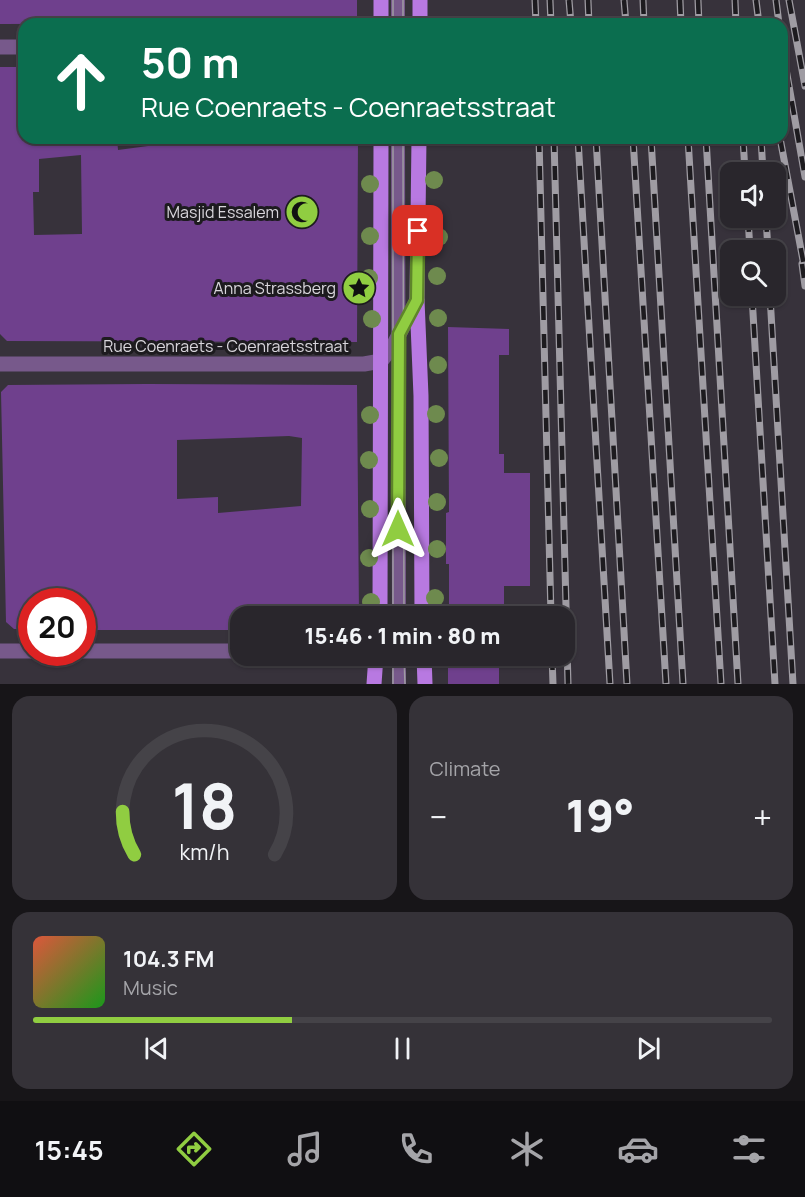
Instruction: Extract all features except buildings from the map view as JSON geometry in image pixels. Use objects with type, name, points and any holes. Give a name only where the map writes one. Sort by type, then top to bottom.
[{"type":"main road","points":[[381,0],[381,18]]},
{"type":"main road","points":[[420,0],[420,18]]},
{"type":"main road","points":[[380,606],[381,144]]},
{"type":"main road","points":[[419,144],[417,300],[421,396],[422,606]]},
{"type":"main road","points":[[374,684],[375,666]]},
{"type":"main road","points":[[424,666],[425,684]]},
{"type":"street","points":[[0,47],[18,47]]},
{"type":"street","points":[[381,361],[417,300]]},
{"type":"street","name":"Rue Coenraets - Coenraetsstraat","points":[[0,364],[364,364],[381,361]]},
{"type":"street","points":[[0,651],[18,651]]},
{"type":"street","points":[[96,651],[230,651]]},
{"type":"lane","points":[[398,0],[398,18]]},
{"type":"lane","points":[[398,144],[399,606]]},
{"type":"lane","points":[[399,666],[399,684]]},
{"type":"tram line","points":[[393,0],[393,18]]},
{"type":"tram line","points":[[403,0],[403,18]]},
{"type":"tram line","points":[[393,144],[393,606]]},
{"type":"tram line","points":[[403,144],[404,606]]},
{"type":"tram line","points":[[393,666],[393,684]]},
{"type":"tram line","points":[[404,666],[405,684]]},
{"type":"railway","points":[[535,0],[536,18]]},
{"type":"railway","points":[[550,0],[551,18]]},
{"type":"railway","points":[[569,0],[570,18]]},
{"type":"railway","points":[[588,0],[589,18]]},
{"type":"railway","points":[[624,0],[626,18]]},
{"type":"railway","points":[[643,0],[644,18]]},
{"type":"railway","points":[[680,0],[681,18]]},
{"type":"railway","points":[[698,0],[699,18]]},
{"type":"railway","points":[[735,0],[736,18]]},
{"type":"railway","points":[[756,0],[758,18]]},
{"type":"railway","points":[[776,0],[778,18]]},
{"type":"railway","points":[[789,0],[805,86]]},
{"type":"railway","points":[[788,80],[805,177]]},
{"type":"railway","points":[[539,144],[551,606]]},
{"type":"railway","points":[[554,144],[568,684]]},
{"type":"railway","points":[[578,144],[610,684]]},
{"type":"railway","points":[[596,144],[627,684]]},
{"type":"railway","points":[[633,144],[666,684]]},
{"type":"railway","points":[[651,144],[683,684]]},
{"type":"railway","points":[[688,144],[721,684]]},
{"type":"railway","points":[[706,144],[738,684]]},
{"type":"railway","points":[[743,144],[744,162]]},
{"type":"railway","points":[[761,144],[762,162]]},
{"type":"railway","points":[[781,144],[805,271]]},
{"type":"railway","points":[[749,228],[749,240]]},
{"type":"railway","points":[[767,228],[767,240]]},
{"type":"railway","points":[[802,264],[805,286]]},
{"type":"railway","points":[[753,306],[775,684]]},
{"type":"railway","points":[[771,306],[793,684]]},
{"type":"railway","points":[[552,666],[553,684]]},
{"type":"place","name":"Masjid Essalem","points":[[302,212]]},
{"type":"place","name":"Anna Strassberg","points":[[359,288]]},
{"type":"route","points":[[398,529],[399,334],[417,300],[418,231]]}]
